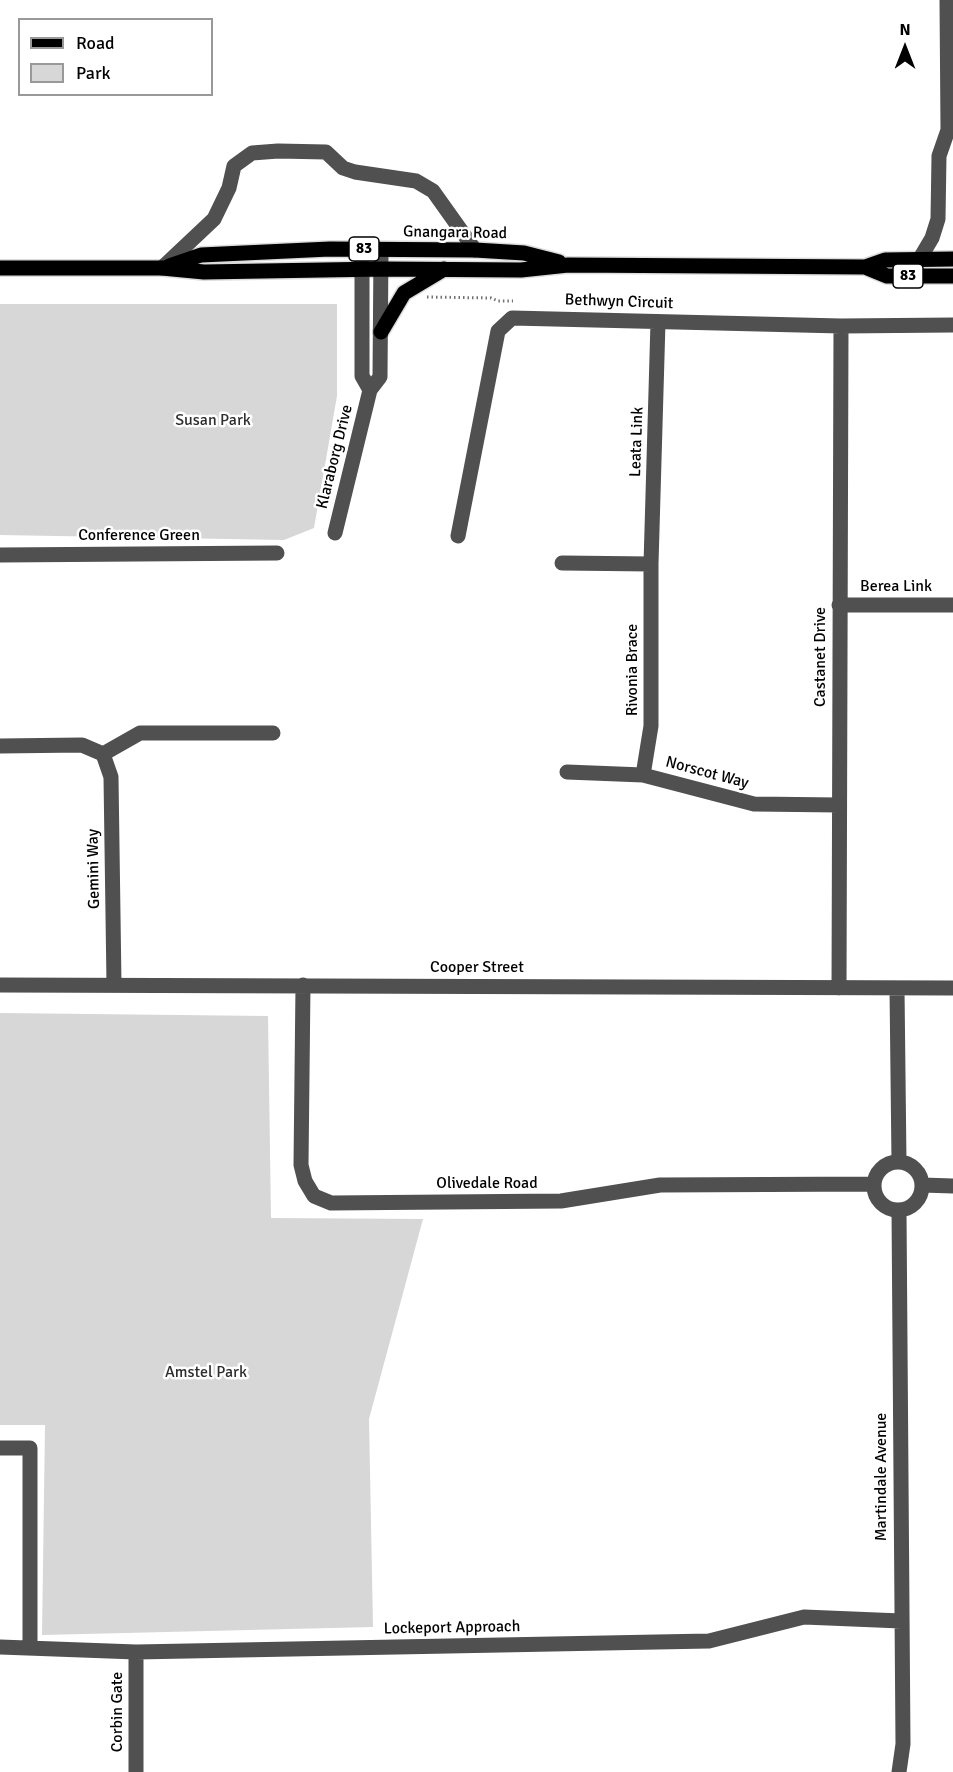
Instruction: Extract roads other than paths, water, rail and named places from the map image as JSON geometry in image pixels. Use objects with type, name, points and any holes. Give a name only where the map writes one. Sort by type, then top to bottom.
[{"type":"main road","name":"Gnangara Road","points":[[162,268],[201,255],[360,249],[475,250],[524,253],[568,264]]},
{"type":"main road","name":"Gnangara Road","points":[[0,268],[162,268],[204,272],[362,269],[522,270],[568,264],[864,267],[885,260],[953,260]]},
{"type":"main road","name":"Gnangara Road","points":[[864,267],[887,276],[953,276]]},
{"type":"main road","points":[[381,332],[404,293],[444,269]]},
{"type":"street","points":[[919,260],[932,238],[938,219],[939,156],[951,132],[947,0]]},
{"type":"street","points":[[162,268],[214,219],[229,188],[234,166],[252,153],[278,151],[326,152],[343,168],[355,172],[416,181],[433,191],[475,250]]},
{"type":"street","name":"Klaraborg Drive","points":[[360,249],[362,376],[370,390]]},
{"type":"street","name":"Klaraborg Drive","points":[[334,533],[370,390],[380,377],[381,250]]},
{"type":"street","name":"Bethwyn Circuit","points":[[458,536],[498,331],[512,318],[841,326],[953,325]]},
{"type":"street","name":"Leata Link","points":[[651,564],[658,322]]},
{"type":"street","name":"Castanet Drive","points":[[839,988],[841,326]]},
{"type":"street","name":"Conference Green","points":[[0,555],[278,553]]},
{"type":"street","points":[[562,563],[651,564]]},
{"type":"street","name":"Rivonia Brace","points":[[643,775],[651,726],[651,564]]},
{"type":"street","name":"Berea Link","points":[[840,605],[953,605]]},
{"type":"street","points":[[0,747],[82,745],[103,754],[140,733],[273,733]]},
{"type":"street","name":"Gemini Way","points":[[103,754],[111,777],[114,984]]},
{"type":"street","name":"Norscot Way","points":[[567,772],[643,775],[754,804],[839,805]]},
{"type":"street","name":"Cooper Street","points":[[0,985],[953,988]]},
{"type":"street","name":"Olivedale Road","points":[[303,985],[301,1165],[304,1181],[314,1196],[331,1203],[561,1201],[660,1185],[874,1184]]},
{"type":"street","points":[[897,988],[898,1162]]},
{"type":"street","points":[[898,1162],[914,1168],[919,1174],[922,1185],[921,1194],[911,1206],[898,1210],[883,1205],[878,1198],[874,1184],[881,1169],[888,1164],[898,1162]]},
{"type":"street","points":[[922,1185],[953,1186]]},
{"type":"street","name":"Martindale Avenue","points":[[898,1210],[903,1744],[899,1772]]},
{"type":"street","points":[[0,1448],[30,1448],[30,1648]]},
{"type":"street","name":"Lockeport Approach","points":[[0,1647],[136,1652],[709,1641],[804,1617],[901,1621]]},
{"type":"street","name":"Corbin Gate","points":[[136,1652],[136,1772]]},
{"type":"street","name":"Martindale Avenue","points":[[903,1744],[908,1772]]},
{"type":"park label","name":"Susan Park","points":[[213,421]]},
{"type":"park label","name":"Amstel Park","points":[[206,1373]]}]
